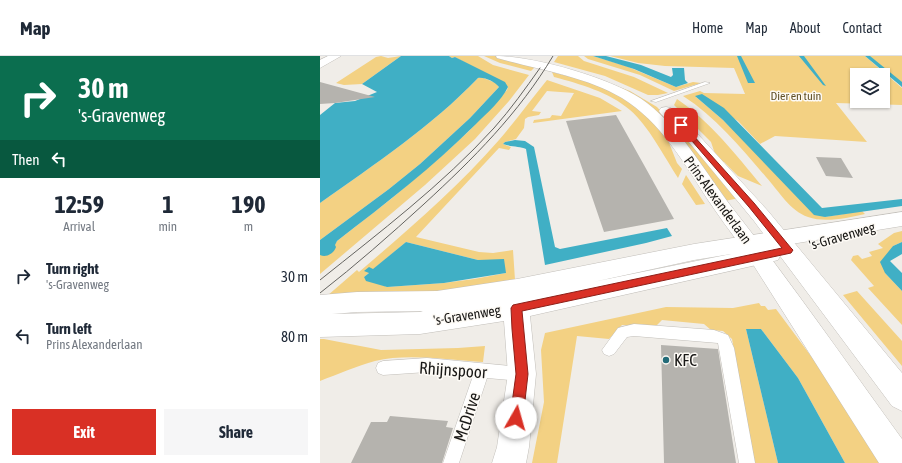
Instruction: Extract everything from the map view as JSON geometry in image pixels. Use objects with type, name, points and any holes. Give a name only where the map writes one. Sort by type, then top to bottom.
[{"type":"main road","points":[[320,65],[336,56]]},
{"type":"main road","name":"Prins Alexanderlaan","points":[[501,56],[588,80],[624,95],[654,116],[671,135],[754,250],[899,463]]},
{"type":"main road","name":"Prins Alexanderlaan","points":[[521,56],[607,79],[654,101],[689,133],[783,244],[902,396]]},
{"type":"main road","name":"'s-Gravenweg","points":[[320,326],[420,323],[517,298],[783,244],[820,243],[897,221]]},
{"type":"main road","points":[[509,463],[513,447],[522,374],[517,329],[517,298]]},
{"type":"main road","name":"'s-Gravenweg","points":[[320,304],[356,302],[437,302],[517,298]]},
{"type":"lane","points":[[654,101],[707,83]]},
{"type":"lane","points":[[609,350],[623,332],[634,330],[714,336],[723,339],[727,348],[747,463]]},
{"type":"lane","name":"Rhijnspoor","points":[[384,368],[427,365],[522,374]]},
{"type":"lane","name":"McDrive","points":[[451,463],[482,371]]},
{"type":"green space","points":[[381,56],[388,58],[401,56],[362,84],[344,85],[336,83],[376,57]]},
{"type":"green space","points":[[449,56],[478,56],[493,65],[529,75],[509,101],[475,139],[425,185],[320,274],[320,255],[327,255],[337,241],[391,199],[445,153],[469,131],[507,90],[508,87],[455,57],[452,58]]},
{"type":"green space","points":[[484,56],[497,56],[535,67],[531,71],[500,63]]},
{"type":"green space","points":[[558,56],[578,56],[584,61],[634,77],[668,93],[648,95],[605,76],[554,62]]},
{"type":"green space","points":[[584,56],[593,56],[626,66],[676,87],[693,82],[701,83],[674,91],[640,75],[588,59]]},
{"type":"green space","name":"Dier en tuin","points":[[610,56],[865,56],[879,68],[850,68],[850,103],[836,103],[867,142],[775,136],[760,144],[738,121],[695,96],[723,120],[825,217],[862,211],[865,214],[822,220],[802,214],[785,200],[771,182],[717,123],[683,96],[700,91],[704,93],[745,94],[734,68],[665,66],[638,63]]},
{"type":"green space","points":[[867,56],[902,56],[902,85],[890,75],[890,68],[881,68]]},
{"type":"green space","points":[[552,72],[586,81],[614,92],[638,106],[666,135],[677,163],[682,169],[678,178],[650,133],[637,116],[630,110],[604,93],[554,77]]},
{"type":"green space","points":[[584,74],[630,91],[657,107],[740,198],[724,201],[651,108]]},
{"type":"green space","points":[[481,77],[496,83],[499,87],[470,118],[420,164],[320,240],[320,203],[422,129],[478,78]]},
{"type":"green space","name":"Dier en tuin","points":[[890,78],[902,88],[902,105],[890,105]]},
{"type":"green space","points":[[547,80],[600,98],[622,111],[533,123],[534,120],[550,118],[552,115],[561,116],[574,93],[547,91],[532,111],[541,112],[539,115],[525,119],[524,128],[516,139],[503,144],[511,147],[509,150],[499,148],[416,237],[479,252],[493,253],[513,250],[515,280],[438,294],[327,296],[357,270],[359,272],[449,192],[499,140]],"holes":[[[406,242],[478,260],[492,260],[506,273],[444,283],[387,287],[364,277]]]},
{"type":"green space","points":[[677,99],[712,128],[762,186],[738,176],[724,162],[719,161],[716,157],[711,142],[674,105]]},
{"type":"green space","points":[[686,175],[705,204],[696,205],[682,184]]},
{"type":"green space","points":[[902,231],[902,242],[893,246],[885,273],[902,291],[902,325],[868,288],[874,286],[851,260],[853,256],[858,255],[862,259],[872,256],[869,252],[883,248],[878,244],[894,233]]},
{"type":"green space","points":[[857,291],[902,341],[902,366],[843,295]]},
{"type":"green space","points":[[759,303],[761,306],[765,306],[768,310],[776,309],[863,426],[888,463],[845,463],[798,378],[761,329],[746,329],[778,463],[755,463],[732,339],[723,331],[711,330],[704,324],[662,320],[655,327],[622,325],[609,339],[577,336],[557,463],[532,463],[544,402],[541,350],[545,333],[666,307],[733,308]]},
{"type":"green space","points":[[320,339],[381,350],[485,346],[483,362],[415,357],[388,359],[361,365],[320,381]]},
{"type":"water","points":[[401,56],[455,57],[505,82],[508,87],[494,107],[460,140],[391,199],[337,241],[335,245],[336,247],[332,253],[325,256],[320,255],[320,240],[420,164],[470,118],[499,87],[490,80],[478,78],[422,129],[320,203],[320,115],[335,103],[355,101],[377,92],[362,84]]},
{"type":"water","points":[[593,56],[606,56],[641,65],[671,77],[673,75],[672,68],[684,68],[685,80],[688,83],[676,87],[634,69]]},
{"type":"water","points":[[737,56],[741,56],[755,83],[748,83]]},
{"type":"water","points":[[799,56],[804,56],[826,86],[823,85]]},
{"type":"water","points":[[865,56],[870,56],[885,68],[879,68]]},
{"type":"water","points":[[890,72],[902,82],[902,87],[890,77]]},
{"type":"water","points":[[702,94],[724,108],[822,208],[902,199],[902,206],[825,217],[814,215],[723,120],[695,96]]},
{"type":"water","points":[[515,140],[525,141],[534,147],[555,247],[560,249],[667,228],[672,236],[545,265],[526,149],[503,144],[505,142]]},
{"type":"water","points":[[406,242],[478,260],[504,259],[506,273],[444,283],[387,287],[366,281],[364,277],[369,273],[364,271],[369,267],[373,269]]},
{"type":"water","points":[[902,242],[902,254],[890,261],[902,273],[902,291],[885,273],[880,262],[893,246]]},
{"type":"water","points":[[746,329],[761,329],[798,378],[845,463],[778,463]]},
{"type":"building","points":[[320,82],[375,97],[320,104]]},
{"type":"building","points":[[616,115],[674,219],[604,232],[566,121]]},
{"type":"building","points":[[816,157],[841,158],[853,178],[826,176]]},
{"type":"building","points":[[661,345],[718,349],[736,463],[664,463]]},
{"type":"building","points":[[390,416],[448,421],[446,427],[453,428],[442,463],[351,463],[371,422],[387,422]]},
{"type":"tram line","points":[[320,293],[360,261],[398,227],[442,187],[477,152],[510,116],[540,77],[553,56]]},
{"type":"tram line","points":[[320,280],[388,226],[474,149],[518,99],[540,68]]},
{"type":"place","name":"KFC","points":[[666,360]]},
{"type":"route","points":[[516,418],[522,374],[516,308],[788,250],[752,205],[681,125]]}]
